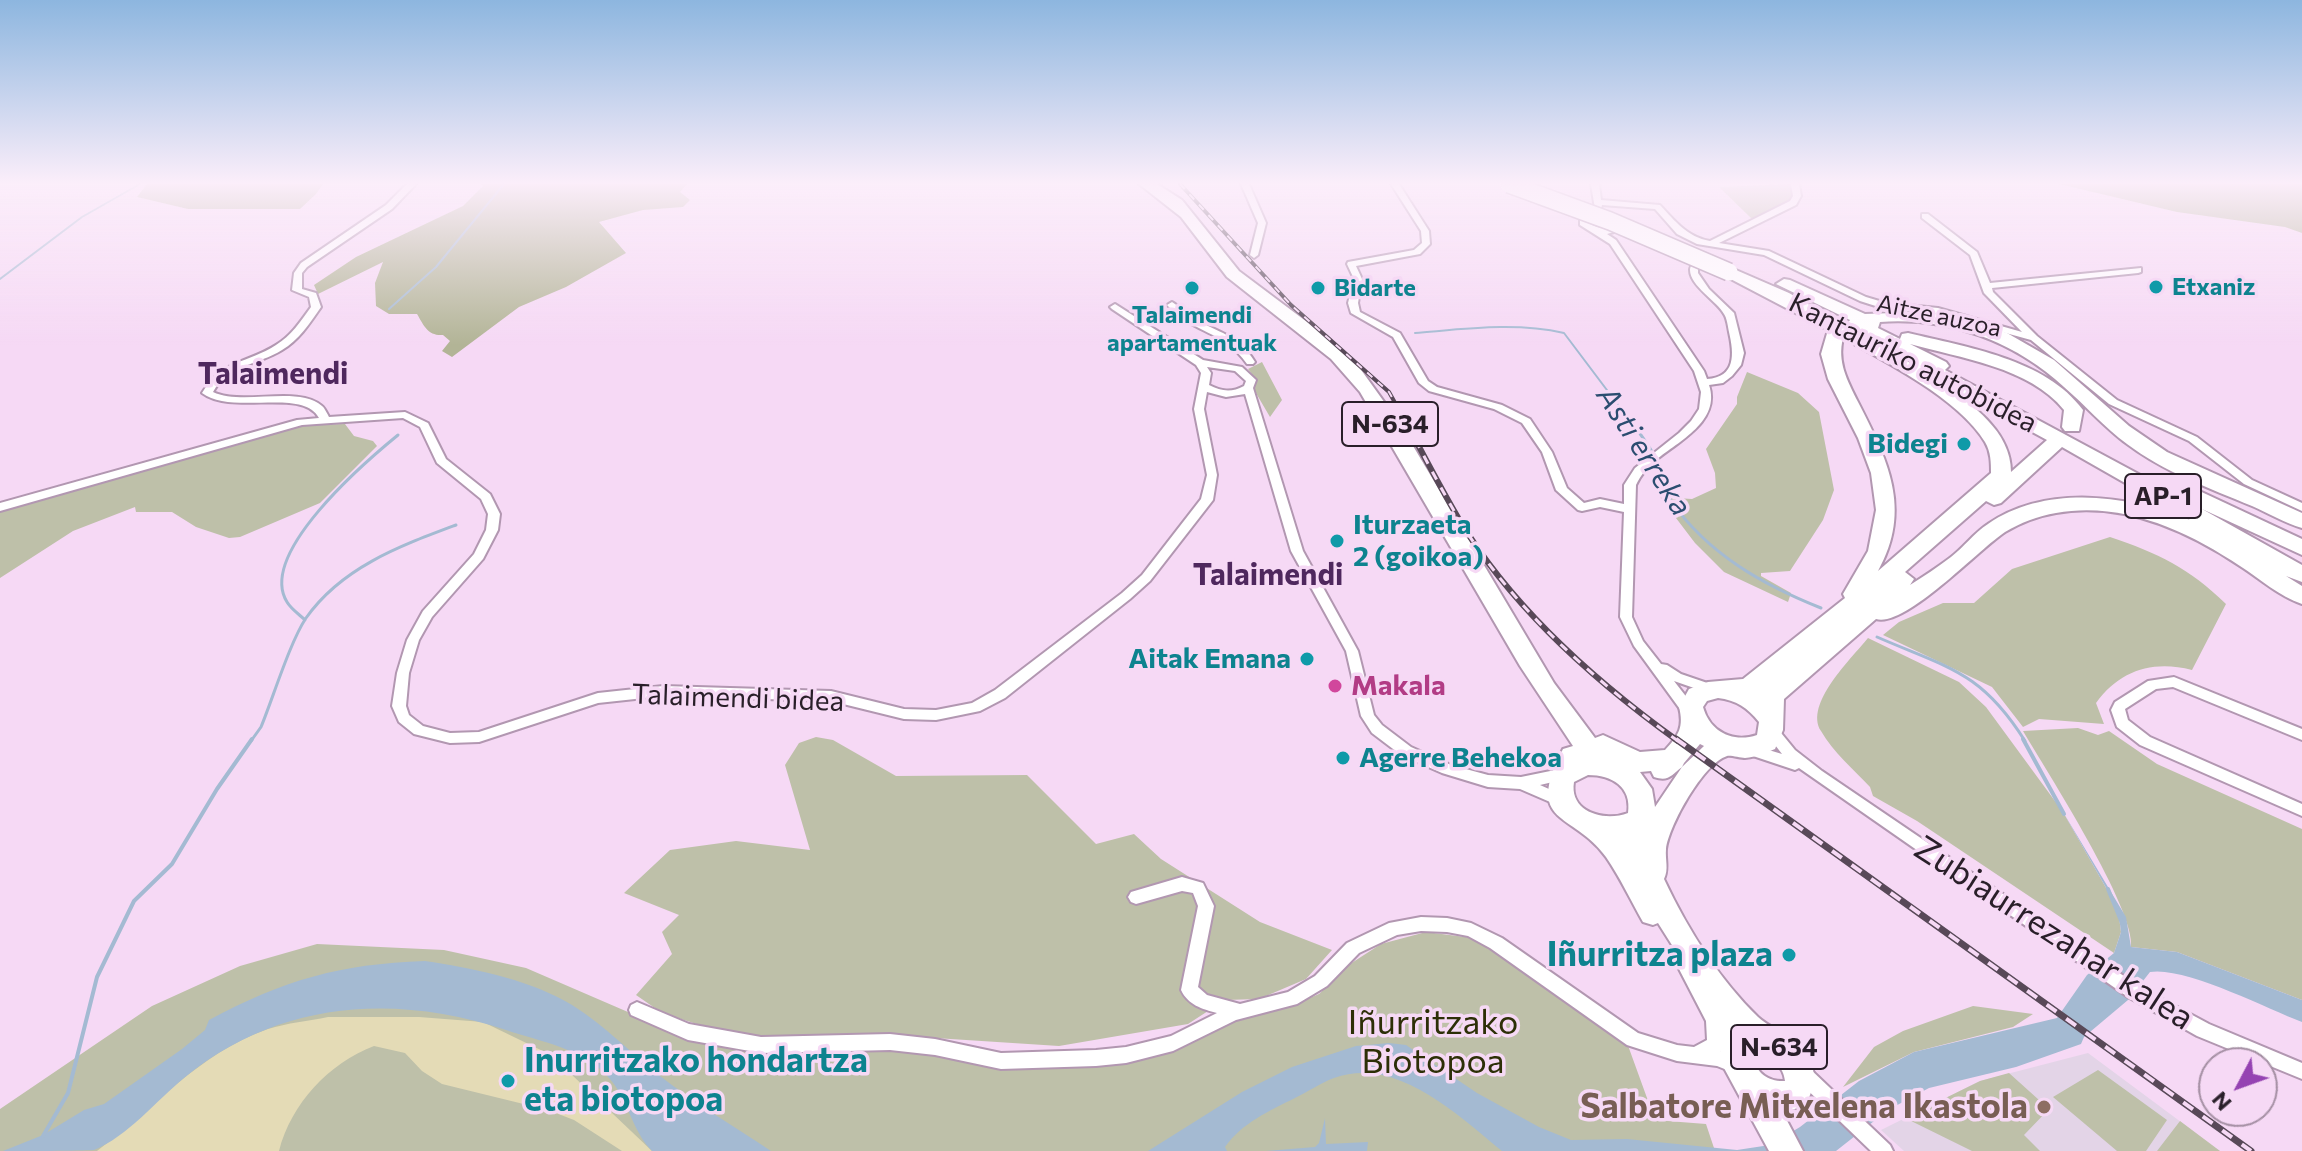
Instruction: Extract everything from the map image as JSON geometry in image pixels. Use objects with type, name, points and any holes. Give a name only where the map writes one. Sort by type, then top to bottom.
[{"type":"highway","name":"N-634","points":[[1203,238],[1233,275],[1327,345],[1355,372],[1384,414],[1495,609],[1573,730],[1640,791],[1640,815],[1635,832],[1638,850],[1670,917],[1735,1018],[1747,1062],[1770,1097],[1794,1088]]},
{"type":"highway","name":"Kantauriko autobidea","points":[[1654,238],[1732,267],[1771,291],[1884,345],[2093,456],[2302,575]]},
{"type":"highway","name":"Kantauriko autobidea","points":[[1664,238],[1911,352],[2141,472],[2302,548]]},
{"type":"highway","points":[[1732,267],[1898,334],[2034,377],[2069,401],[2075,414],[2072,427]]},
{"type":"highway","points":[[1589,824],[1616,829],[1640,815],[1695,759],[1728,748],[1766,742],[1771,726],[1769,706],[1774,694],[1878,584],[2001,475],[2002,459],[1994,440],[1965,410],[1902,367],[1771,291]]},
{"type":"highway","points":[[1870,318],[1896,315],[1934,318],[2012,341],[2067,378],[2142,446],[2182,468],[2302,521]]},
{"type":"highway","points":[[1835,333],[1830,341],[1830,361],[1876,453],[1887,501],[1886,526],[1876,559],[1838,627]]},
{"type":"highway","points":[[1567,772],[1586,764],[1651,775],[1665,769],[1690,739],[1693,701],[1705,691],[1757,682],[1838,627],[2054,444]]},
{"type":"highway","points":[[1838,627],[1881,615],[1945,573],[2007,522],[2039,509],[2075,503],[2114,506],[2182,525],[2219,542],[2302,596]]},
{"type":"highway","name":"N-634","points":[[1495,609],[1535,691],[1573,754],[1560,792],[1563,801],[1573,814],[1606,838],[1622,857],[1686,967],[1730,1031],[1789,1143]]},
{"type":"highway","points":[[1541,682],[1576,721],[1616,753],[1637,762],[1673,760]]},
{"type":"highway","points":[[1724,690],[1756,702],[1771,726]]},
{"type":"highway","points":[[1693,719],[1714,740],[1728,748]]},
{"type":"highway","points":[[1657,889],[1652,856],[1657,832],[1688,777],[1728,748]]},
{"type":"highway","name":"N-634","points":[[1747,1062],[1780,1048],[1795,1062],[1794,1088],[1784,1117],[1789,1143]]},
{"type":"street","points":[[325,419],[323,412],[296,400],[229,401],[214,399],[207,393],[230,369],[244,360],[274,350],[305,323],[316,300],[313,295],[297,290],[298,273],[304,265],[344,238]]},
{"type":"street","points":[[1254,255],[1258,238]]},
{"type":"street","points":[[1426,238],[1426,244],[1417,252],[1351,264],[1358,279],[1353,303],[1356,313],[1397,335],[1424,383],[1433,389],[1498,407],[1526,421],[1547,452],[1562,490],[1582,507],[1600,503],[1629,509]]},
{"type":"street","points":[[1615,238],[1704,382],[1706,398],[1700,417],[1631,481],[1625,609],[1633,634],[1693,719]]},
{"type":"street","name":"Aitze auzoa","points":[[1691,238],[1700,242],[1766,253],[1874,303],[1938,311],[2034,338],[2113,402],[2193,439],[2248,482],[2302,507]]},
{"type":"street","points":[[1704,382],[1723,379],[1739,360],[1735,328],[1729,313],[1706,291],[1694,273],[1697,263],[1712,243],[1723,238]]},
{"type":"street","points":[[1953,238],[1974,254],[1989,293],[2034,338]]},
{"type":"street","points":[[1987,286],[2138,270]]},
{"type":"street","points":[[1172,305],[1198,325],[1238,342],[1250,362]]},
{"type":"street","points":[[1115,307],[1203,368],[1224,367],[1247,374],[1251,383],[1248,393],[1255,406],[1297,551],[1352,651],[1372,723],[1398,747],[1447,769],[1488,781],[1521,783],[1567,772]]},
{"type":"street","name":"Talaimendi bidea","points":[[0,507],[291,424],[405,415],[419,421],[428,432],[441,461],[490,503],[494,522],[488,540],[469,570],[416,630],[399,696],[404,718],[419,730],[441,737],[469,739],[492,735],[598,698],[637,692],[815,694],[848,698],[916,715],[955,712],[984,703],[1000,694],[1146,578],[1207,500],[1212,475],[1199,412],[1205,387],[1203,368]]},
{"type":"street","points":[[1205,387],[1228,394]]},
{"type":"street","points":[[1203,400],[1248,393]]},
{"type":"street","points":[[1652,660],[1676,677],[1724,690]]},
{"type":"street","points":[[2302,735],[2174,682],[2153,684],[2118,710],[2122,723],[2145,741],[2302,810]]},
{"type":"street","name":"Zubiaurrezahar kalea","points":[[1771,726],[1790,754],[1817,775],[2097,968],[2203,1030],[2302,1071]]},
{"type":"street","name":"Zubiaurrezahar kalea","points":[[1728,748],[1782,758],[1817,775]]},
{"type":"street","points":[[1521,783],[1563,801]]},
{"type":"street","points":[[1136,897],[1182,884],[1198,888],[1206,906],[1189,990],[1202,1001],[1240,1011]]},
{"type":"street","points":[[637,1010],[688,1032],[741,1043],[788,1046],[898,1043],[1001,1061],[1096,1058],[1144,1051],[1197,1034],[1240,1011],[1291,999],[1310,989],[1353,948],[1383,932],[1408,925],[1435,924],[1471,930],[1496,943],[1633,1039],[1690,1055],[1747,1062]]},
{"type":"street","points":[[1686,967],[1717,1029],[1713,1048],[1690,1055]]},
{"type":"street","points":[[1794,1088],[1828,1101],[1884,1151]]},
{"type":"shaded area","name":"Salbatore Mitxelena Ikastola","points":[[2088,1053],[2220,1151],[1904,1151],[1881,1130],[1980,1081]]},
{"type":"green space","points":[[396,238],[613,238],[626,253],[566,287],[519,307],[452,357],[442,351],[450,341],[443,335],[430,332],[417,314],[389,314],[376,306],[375,283],[383,262],[318,294],[314,285],[356,257]]},
{"type":"green space","points":[[1262,362],[1282,400],[1270,417],[1253,388],[1255,378],[1248,369]]},
{"type":"green space","points":[[1747,372],[1798,393],[1819,412],[1834,490],[1823,520],[1790,571],[1761,573],[1761,576],[1791,593],[1788,602],[1724,572],[1695,543],[1660,497],[1692,499],[1716,488],[1715,473],[1706,449],[1737,404]]},
{"type":"green space","points":[[345,424],[354,436],[373,441],[377,446],[320,503],[240,537],[229,538],[196,527],[172,512],[136,512],[135,507],[73,531],[0,578],[0,510],[296,425]]},
{"type":"green space","points":[[2110,537],[2172,563],[2226,604],[2192,670],[2151,667],[2127,675],[2096,703],[2104,724],[2039,719],[2023,727],[1992,687],[1883,635],[1899,622],[1943,603],[1974,603],[2012,569]]},
{"type":"green space","points":[[1868,638],[1959,682],[1986,707],[2063,812],[2118,909],[2121,932],[2114,953],[1917,821],[1873,796],[1870,787],[1831,746],[1817,720],[1819,708],[1832,682]]},
{"type":"green space","points":[[2078,728],[2098,735],[2109,731],[2157,764],[2302,829],[2302,1000],[2177,952],[2131,947],[2129,929],[2105,873],[2023,731]]},
{"type":"green space","points":[[816,737],[833,740],[896,776],[1027,775],[1096,844],[1134,834],[1161,859],[1260,922],[1332,950],[1306,979],[1259,999],[1225,1000],[1188,1024],[1059,1046],[873,1034],[788,1039],[722,1032],[662,1013],[636,995],[672,954],[662,932],[679,915],[624,893],[670,850],[736,841],[810,850],[785,765],[799,743]]},
{"type":"green space","name":"Iñurritzako Biotopoa","points":[[1426,932],[1473,938],[1521,966],[1626,1040],[1655,1120],[1706,1124],[1715,1151],[0,1151],[0,1109],[152,1006],[240,966],[317,944],[444,950],[526,968],[665,1028],[699,1039],[902,1046],[1032,1065],[1078,1067],[1140,1058],[1190,1044],[1235,1021],[1286,1008],[1319,994],[1350,964],[1381,944]]},
{"type":"green space","points":[[1973,1006],[2033,1014],[2013,1027],[1914,1052],[1843,1087],[1874,1047],[1903,1031]]},
{"type":"green space","points":[[2098,1070],[2167,1120],[2146,1151],[2117,1151],[2053,1097]]},
{"type":"green space","points":[[2009,1073],[2049,1109],[2024,1135],[2040,1151],[1972,1151],[1905,1118],[1980,1081]]},
{"type":"green space","points":[[2180,1121],[2220,1151],[2157,1151]]},
{"type":"sand","name":"Inurritzako hondartza eta biotopoa","points":[[328,1017],[419,1017],[483,1022],[551,1055],[652,1151],[622,1151],[574,1120],[548,1110],[442,1084],[422,1071],[405,1053],[374,1046],[342,1063],[314,1087],[293,1117],[279,1151],[97,1151],[178,1083],[221,1052],[268,1029]]},
{"type":"water","points":[[2063,812],[2126,917],[2131,947],[2177,952],[2302,1000],[2302,1022],[2204,981],[2165,972],[2150,972],[2128,1000],[2084,1037],[2081,1044],[2016,1067],[1929,1088],[1888,1110],[1836,1151],[1502,1151],[1425,1092],[1403,1081],[1357,1073],[1329,1080],[1257,1118],[1239,1131],[1225,1147],[1227,1151],[1148,1151],[1242,1092],[1292,1067],[1356,1046],[1389,1043],[1406,1045],[1477,1093],[1539,1127],[1571,1140],[1627,1139],[1737,1150],[1770,1145],[1800,1127],[1859,1081],[1914,1052],[2057,1018],[2087,975],[2114,953],[2121,932],[2118,909]]},
{"type":"water","points":[[425,961],[514,980],[565,1001],[674,1086],[771,1151],[652,1151],[609,1078],[574,1053],[464,1018],[421,1011],[379,1009],[338,1011],[297,1019],[258,1033],[220,1052],[184,1078],[130,1127],[94,1150],[3,1151],[43,1135],[84,1110],[104,1104],[182,1049],[205,1030],[209,1020],[262,994],[339,970]]},
{"type":"water","points":[[1325,1118],[1326,1144],[1368,1142],[1367,1151],[1266,1151],[1315,1147],[1319,1143]]},
{"type":"waterway","points":[[0,279],[55,238]]},
{"type":"waterway","points":[[389,309],[436,267],[460,238]]},
{"type":"waterway","name":"Asti erreka","points":[[1415,333],[1509,327],[1564,333],[1634,426]]},
{"type":"waterway","name":"Asti erreka","points":[[1633,424],[1659,465],[1669,498],[1702,537],[1758,578],[1821,608]]},
{"type":"waterway","points":[[305,620],[287,602],[282,582],[287,559],[300,535],[340,487],[398,435]]},
{"type":"waterway","points":[[305,620],[337,585],[374,560],[456,525]]},
{"type":"waterway","points":[[251,741],[261,727],[305,620]]},
{"type":"waterway","name":"Asti erreka","points":[[1877,637],[1961,674],[1993,700],[2025,741]]},
{"type":"waterway","points":[[43,1136],[68,1093],[97,977],[134,901],[172,864],[217,789],[252,739]]},
{"type":"waterway","name":"Asti erreka","points":[[2023,739],[2064,814]]},
{"type":"waterway","name":"Asti erreka","points":[[2108,889],[2122,923]]},
{"type":"railway","points":[[1229,238],[1291,305],[1389,392],[1408,426]]},
{"type":"railway","points":[[1407,424],[1460,521],[1505,584],[1587,669],[1678,741]]},
{"type":"railway","points":[[1676,739],[2251,1151]]},
{"type":"place","name":"Etxaniz","points":[[2156,287]]},
{"type":"place","name":"Talaimendi apartamentuak","points":[[1192,288]]},
{"type":"place","name":"Bidarte","points":[[1318,288]]},
{"type":"place","name":"Bidegi","points":[[1964,444]]},
{"type":"place","name":"Iturzaeta 2 (goikoa)","points":[[1337,541]]},
{"type":"place","name":"Aitak Emana","points":[[1307,659]]},
{"type":"place","name":"Makala","points":[[1335,686]]},
{"type":"place","name":"Agerre Behekoa","points":[[1343,758]]},
{"type":"place","name":"Iñurritza plaza","points":[[1789,955]]},
{"type":"place","name":"Inurritzako hondartza eta biotopoa","points":[[508,1081]]},
{"type":"place","name":"Salbatore Mitxelena Ikastola","points":[[2044,1107]]},
{"type":"district","name":"Talaimendi","points":[[273,374]]},
{"type":"district","name":"Talaimendi","points":[[1268,575]]}]
